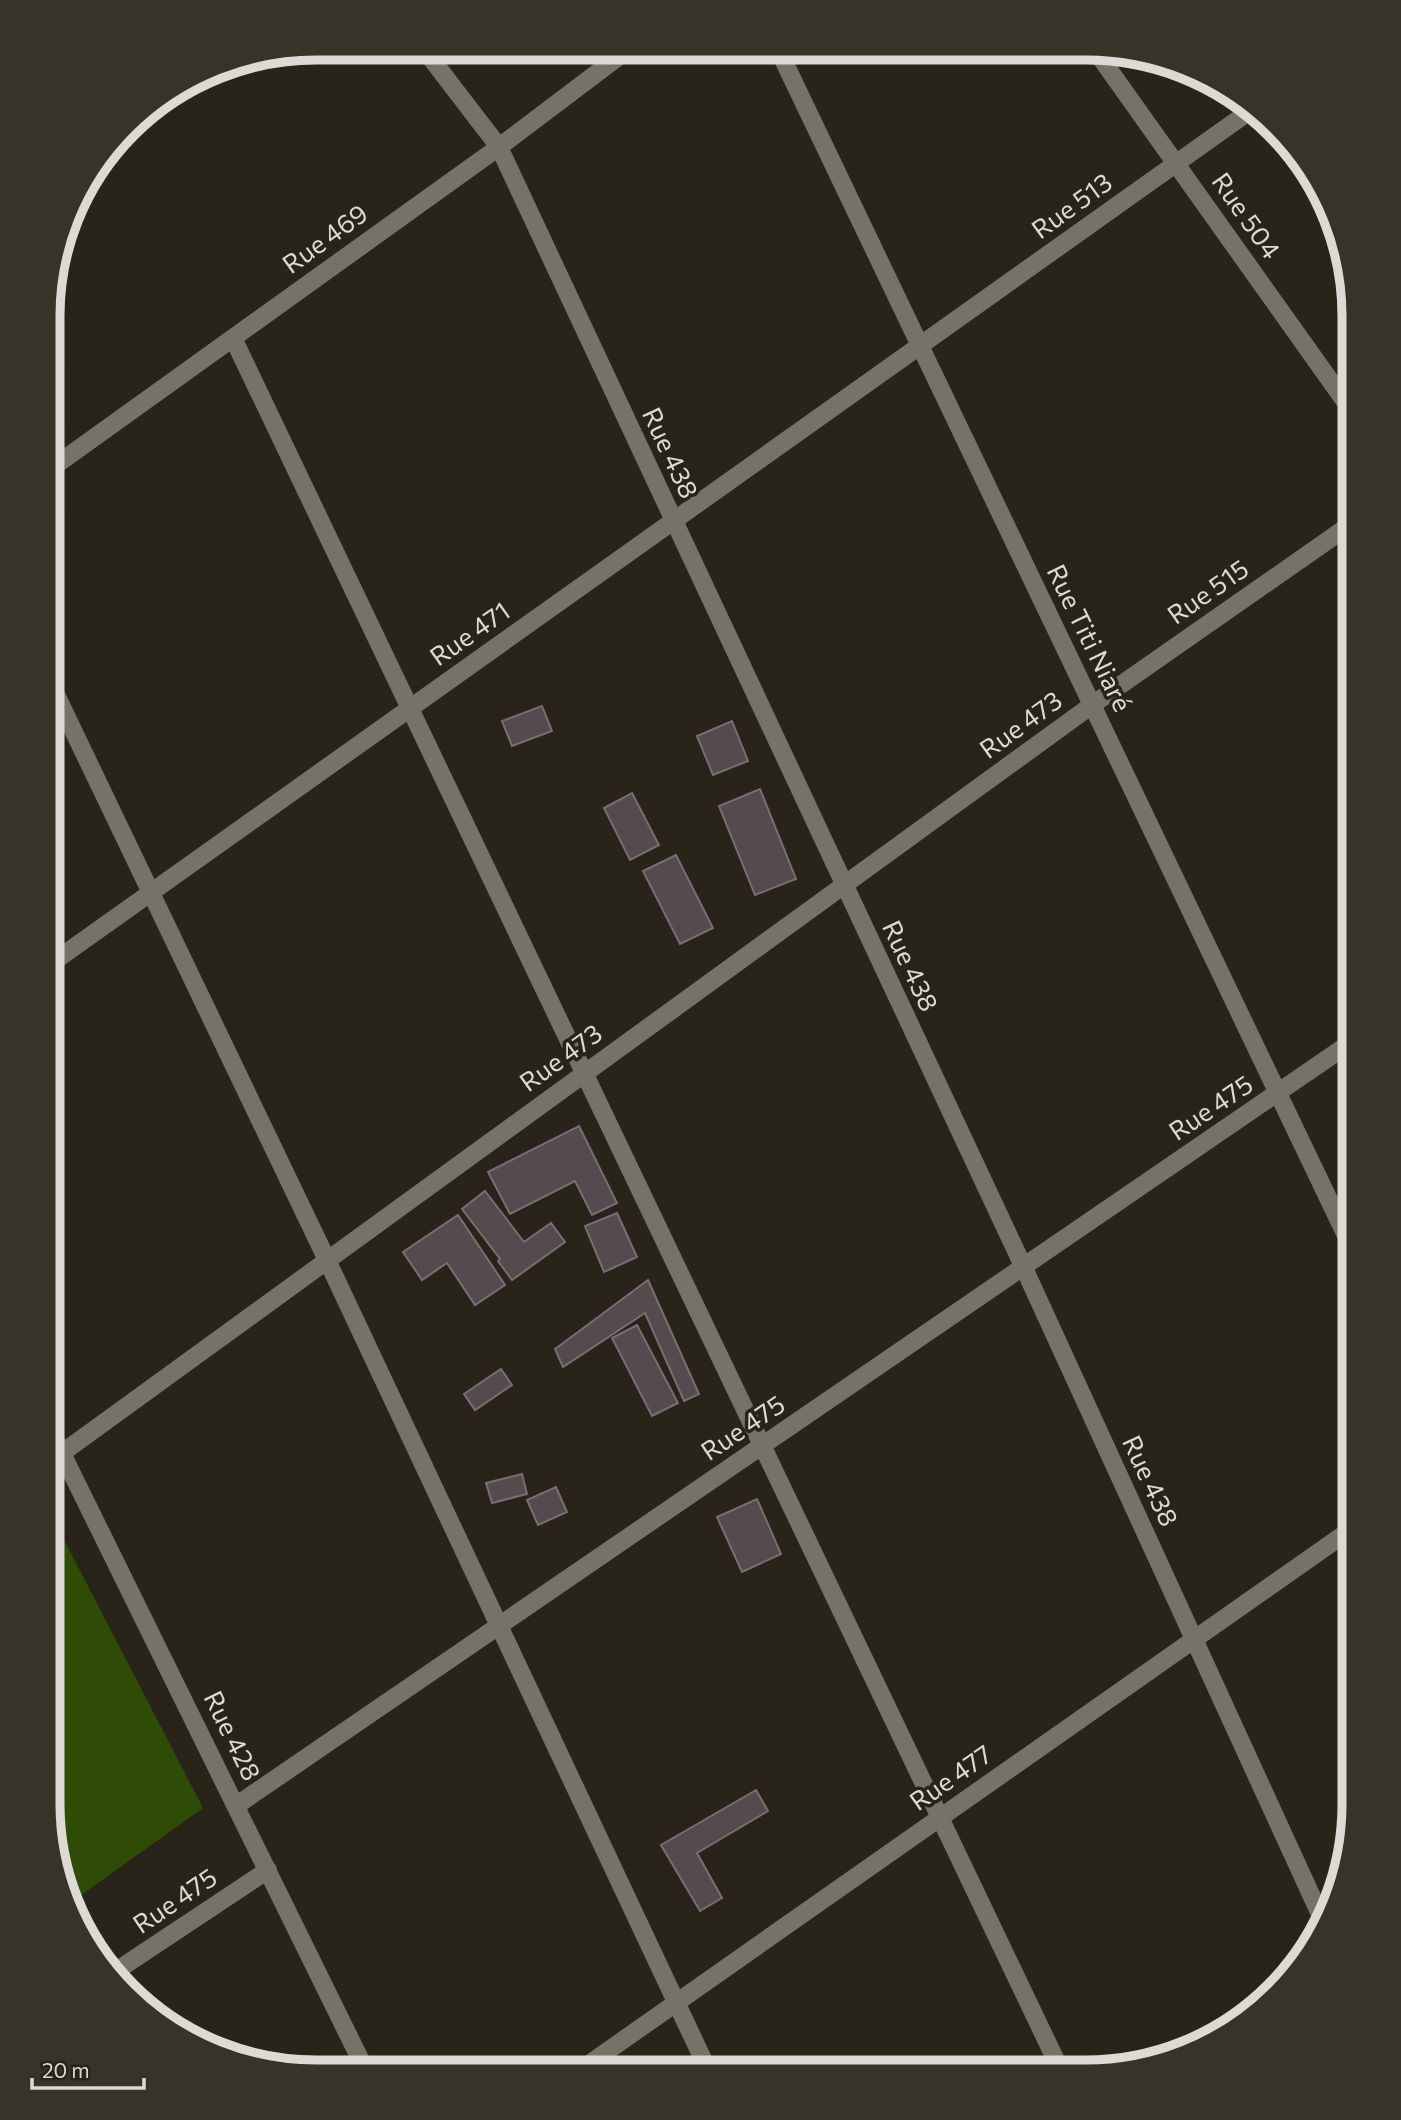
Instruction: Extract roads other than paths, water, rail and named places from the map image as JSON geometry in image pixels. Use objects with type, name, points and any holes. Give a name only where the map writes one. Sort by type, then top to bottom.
[{"type":"street","name":"Rue 438","points":[[432,60],[499,147],[1024,1268],[1318,1911]]},
{"type":"street","name":"Rue 469","points":[[60,462],[499,147],[614,60]]},
{"type":"street","name":"Rue Titi Niaré","points":[[783,60],[1342,1227]]},
{"type":"street","name":"Rue 504","points":[[1101,60],[1342,397]]},
{"type":"street","name":"Rue 513","points":[[921,346],[1244,115]]},
{"type":"street","points":[[233,338],[1056,2060]]},
{"type":"street","name":"Rue 471","points":[[60,956],[921,346]]},
{"type":"street","name":"Rue 515","points":[[1092,705],[1342,530]]},
{"type":"street","points":[[60,703],[327,1260],[703,2060]]},
{"type":"street","name":"Rue 473","points":[[62,1453],[1092,705]]},
{"type":"street","name":"Rue 475","points":[[237,1805],[1342,1049]]},
{"type":"street","name":"Rue 428","points":[[60,1449],[361,2060]]},
{"type":"street","name":"Rue 477","points":[[595,2060],[1342,1536]]},
{"type":"street","name":"Rue 475","points":[[119,1969],[268,1870]]}]
